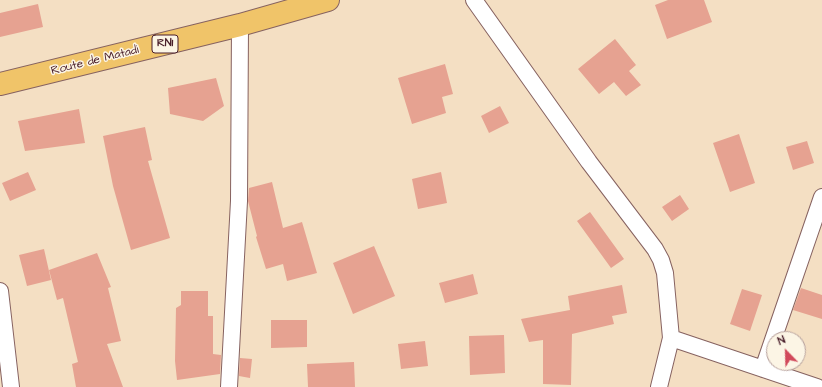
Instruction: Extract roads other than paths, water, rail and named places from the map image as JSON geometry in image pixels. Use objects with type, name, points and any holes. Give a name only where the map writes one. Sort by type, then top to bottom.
[{"type":"highway","name":"Route de Matadi","points":[[0,84],[240,25],[328,0]]},
{"type":"street","points":[[474,0],[589,162],[662,260],[665,273],[671,338],[659,387]]},
{"type":"street","points":[[229,387],[239,201],[240,25]]},
{"type":"street","points":[[762,370],[822,198]]},
{"type":"street","points":[[0,291],[11,387]]},
{"type":"street","points":[[671,338],[762,370],[817,387]]}]
